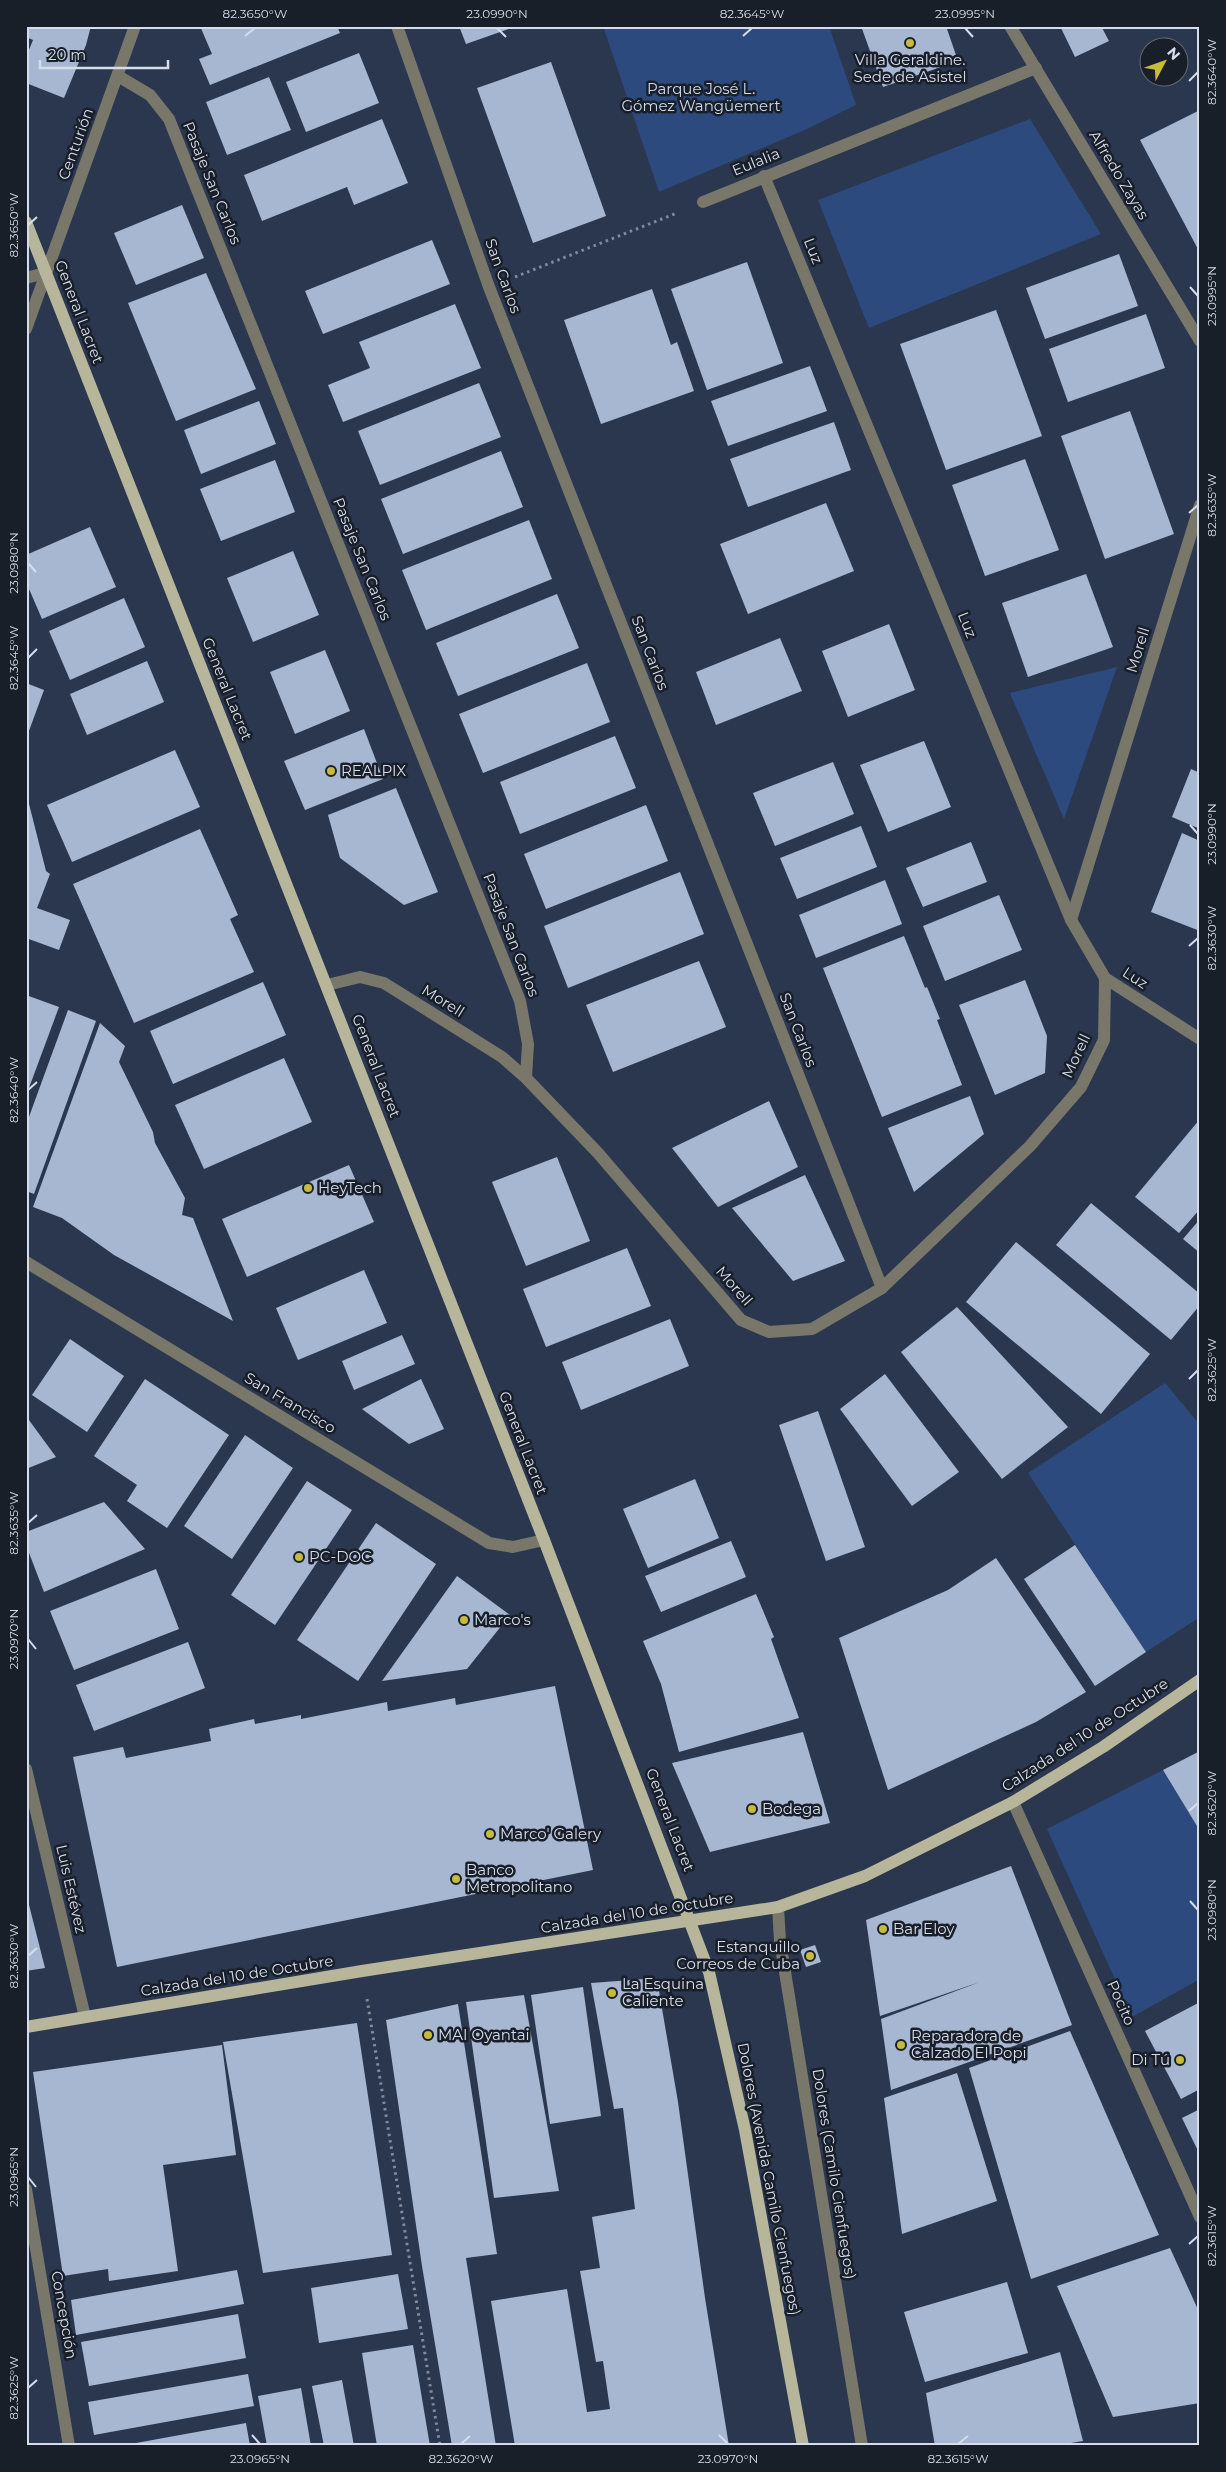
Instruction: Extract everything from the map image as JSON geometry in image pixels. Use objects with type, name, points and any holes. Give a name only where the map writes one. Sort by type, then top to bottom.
[{"type":"main road","name":"General Lacret","points":[[26,222],[327,985],[692,1922]]},
{"type":"main road","name":"Calzada del 10 de Octubre","points":[[26,2027],[362,1971],[692,1922],[778,1907],[865,1876],[1013,1802],[1103,1747],[1200,1680]]},
{"type":"main road","name":"Dolores (Avenida Camilo Cienfuegos)","points":[[692,1922],[709,1972],[745,2130],[803,2446]]},
{"type":"street","name":"Centurión","points":[[26,329],[135,26]]},
{"type":"street","name":"San Carlos","points":[[397,26],[489,287],[882,1288]]},
{"type":"street","name":"Alfredo Zayas","points":[[1010,26],[1200,342]]},
{"type":"street","name":"Eulalia","points":[[703,202],[1036,68]]},
{"type":"street","name":"Pasaje San Carlos","points":[[118,76],[150,94],[169,119],[520,1001],[528,1044],[526,1078]]},
{"type":"street","name":"Luz","points":[[764,176],[1071,920],[1105,978],[1200,1039]]},
{"type":"street","points":[[26,278],[45,273]]},
{"type":"street","name":"Morell","points":[[1071,920],[1200,505]]},
{"type":"street","name":"Morell","points":[[327,985],[360,977],[384,983],[502,1057],[526,1078],[598,1153],[741,1320],[769,1332],[812,1330],[882,1288],[1030,1146],[1081,1087],[1104,1040],[1105,978]]},
{"type":"street","name":"San Francisco","points":[[26,1262],[489,1543],[513,1547],[544,1540]]},
{"type":"street","name":"Luis Estévez","points":[[26,1769],[85,2017]]},
{"type":"street","name":"Pocito","points":[[1013,1802],[1200,2217]]},
{"type":"street","name":"Dolores (Camilo Cienfuegos)","points":[[778,1907],[780,1940],[862,2446]]},
{"type":"street","name":"Concepción","points":[[26,2189],[69,2446]]},
{"type":"path","points":[[489,287],[703,202]]},
{"type":"path","points":[[362,1971],[440,2446]]},
{"type":"green space","name":"Parque José L. Gómez Wangüemert","points":[[603,26],[829,26],[856,105],[807,129],[659,192]]},
{"type":"green space","points":[[1030,119],[1101,234],[869,328],[818,200]]},
{"type":"green space","points":[[1117,667],[1064,819],[1010,693]]},
{"type":"green space","points":[[1165,1383],[1200,1425],[1200,1617],[1146,1652],[1028,1473]]},
{"type":"green space","points":[[1163,1770],[1200,1831],[1200,1979],[1132,2017],[1047,1829]]},
{"type":"building","points":[[26,26],[91,26],[86,45],[64,98],[26,83],[26,57],[33,40],[26,37]]},
{"type":"building","points":[[200,26],[337,26],[340,33],[210,85],[199,59],[212,54]]},
{"type":"building","points":[[459,26],[514,26],[514,27],[466,44]]},
{"type":"building","name":"Villa Geraldine. Sede de Asistel","points":[[861,26],[946,26],[958,61],[883,87]]},
{"type":"building","points":[[1060,26],[1101,26],[1109,41],[1075,57]]},
{"type":"building","points":[[359,53],[379,103],[306,132],[286,82]]},
{"type":"building","points":[[551,62],[606,216],[533,243],[477,88]]},
{"type":"building","points":[[269,77],[291,130],[227,155],[206,102]]},
{"type":"building","points":[[1200,110],[1200,253],[1140,140]]},
{"type":"building","points":[[382,119],[408,183],[354,205],[347,187],[262,221],[244,175]]},
{"type":"building","points":[[182,205],[204,258],[136,285],[114,233]]},
{"type":"building","points":[[432,240],[450,284],[323,334],[305,291]]},
{"type":"building","points":[[1119,254],[1138,306],[1045,339],[1026,288]]},
{"type":"building","points":[[747,262],[783,363],[707,390],[671,289]]},
{"type":"building","points":[[206,273],[256,389],[176,421],[128,303]]},
{"type":"building","points":[[652,289],[671,345],[677,342],[694,391],[601,424],[564,320]]},
{"type":"building","points":[[455,304],[481,368],[343,422],[328,385],[370,368],[359,342]]},
{"type":"building","points":[[996,310],[1042,436],[946,470],[900,344]]},
{"type":"building","points":[[1146,314],[1165,368],[1068,402],[1049,349]]},
{"type":"building","points":[[810,366],[827,411],[728,446],[711,401]]},
{"type":"building","points":[[479,383],[501,437],[380,485],[358,431]]},
{"type":"building","points":[[259,401],[276,444],[201,474],[184,430]]},
{"type":"building","points":[[1130,411],[1174,534],[1105,559],[1061,436]]},
{"type":"building","points":[[834,422],[851,470],[748,507],[730,459]]},
{"type":"building","points":[[501,451],[523,507],[403,554],[381,499]]},
{"type":"building","points":[[1025,459],[1059,550],[985,576],[952,485]]},
{"type":"building","points":[[275,460],[295,512],[221,541],[200,489]]},
{"type":"building","points":[[826,503],[854,571],[748,614],[720,544]]},
{"type":"building","points":[[529,520],[552,579],[426,630],[402,570]]},
{"type":"building","points":[[90,527],[116,587],[42,619],[26,582],[26,555]]},
{"type":"building","points":[[293,551],[319,615],[253,642],[227,578]]},
{"type":"building","points":[[1086,574],[1113,647],[1028,677],[1002,603]]},
{"type":"building","points":[[557,594],[579,648],[458,696],[436,643]]},
{"type":"building","points":[[124,598],[145,647],[70,680],[49,631]]},
{"type":"building","points":[[889,624],[915,690],[848,717],[822,651]]},
{"type":"building","points":[[780,638],[802,691],[716,725],[696,672]]},
{"type":"building","points":[[325,650],[350,711],[295,734],[270,672]]},
{"type":"building","points":[[147,661],[164,702],[87,735],[70,694]]},
{"type":"building","points":[[587,663],[610,722],[483,773],[459,714]]},
{"type":"building","points":[[26,683],[44,690],[26,739]]},
{"type":"building","points":[[364,729],[383,779],[305,810],[284,761]]},
{"type":"building","points":[[615,736],[636,788],[520,834],[500,782]]},
{"type":"building","points":[[924,741],[951,807],[888,832],[860,765]]},
{"type":"building","points":[[175,750],[200,807],[72,862],[47,805]]},
{"type":"building","points":[[833,762],[854,814],[775,846],[753,793]]},
{"type":"building","points":[[1191,769],[1200,773],[1200,829],[1172,817]]},
{"type":"building","points":[[396,788],[438,892],[404,905],[340,858],[328,815]]},
{"type":"building","points":[[27,796],[46,871],[50,874],[37,908],[70,920],[59,950],[26,938]]},
{"type":"building","points":[[646,805],[668,861],[546,909],[524,854]]},
{"type":"building","points":[[861,826],[877,867],[797,899],[780,858]]},
{"type":"building","points":[[200,829],[238,915],[230,919],[254,972],[134,1023],[73,884]]},
{"type":"building","points":[[1182,833],[1200,841],[1200,931],[1151,912]]},
{"type":"building","points":[[971,842],[987,882],[923,907],[906,868]]},
{"type":"building","points":[[680,872],[704,934],[568,988],[544,926]]},
{"type":"building","points":[[885,880],[902,924],[816,958],[799,915]]},
{"type":"building","points":[[999,895],[1022,950],[945,981],[923,926]]},
{"type":"building","points":[[904,936],[940,1019],[937,1020],[962,1085],[882,1117],[823,968]]},
{"type":"building","points":[[699,961],[726,1027],[613,1072],[586,1005]]},
{"type":"building","points":[[1025,980],[1047,1036],[1045,1073],[995,1095],[959,1005]]},
{"type":"building","points":[[263,982],[286,1035],[173,1084],[150,1031]]},
{"type":"building","points":[[26,995],[59,1007],[26,1096]]},
{"type":"building","points":[[68,1010],[96,1021],[34,1194],[26,1191],[26,1125]]},
{"type":"building","points":[[100,1023],[125,1046],[119,1062],[153,1132],[155,1143],[185,1198],[182,1215],[193,1218],[233,1321],[114,1255],[62,1218],[33,1207]]},
{"type":"building","points":[[284,1058],[312,1122],[204,1169],[175,1105]]},
{"type":"building","points":[[970,1096],[984,1134],[914,1192],[888,1128]]},
{"type":"building","points":[[769,1101],[798,1167],[718,1207],[672,1148]]},
{"type":"building","points":[[1200,1119],[1200,1209],[1179,1233],[1135,1197]]},
{"type":"building","points":[[557,1157],[590,1241],[526,1266],[492,1182]]},
{"type":"building","points":[[349,1165],[374,1222],[247,1277],[222,1219]]},
{"type":"building","points":[[805,1175],[845,1261],[793,1281],[732,1208]]},
{"type":"building","points":[[1091,1203],[1200,1294],[1200,1305],[1171,1340],[1056,1245]]},
{"type":"building","points":[[1200,1219],[1200,1253],[1183,1239]]},
{"type":"building","points":[[1016,1242],[1150,1354],[1101,1414],[966,1302]]},
{"type":"building","points":[[627,1248],[651,1306],[546,1347],[523,1289]]},
{"type":"building","points":[[364,1270],[387,1323],[298,1360],[276,1308]]},
{"type":"building","points":[[957,1307],[1068,1427],[1002,1479],[901,1352]]},
{"type":"building","points":[[670,1319],[689,1366],[581,1410],[562,1362]]},
{"type":"building","points":[[402,1335],[415,1364],[354,1390],[342,1361]]},
{"type":"building","points":[[70,1339],[124,1376],[87,1432],[32,1395]]},
{"type":"building","points":[[885,1374],[959,1472],[912,1506],[840,1409]]},
{"type":"building","points":[[145,1379],[229,1435],[167,1528],[127,1501],[137,1485],[94,1456]]},
{"type":"building","points":[[421,1379],[444,1429],[409,1444],[362,1409]]},
{"type":"building","points":[[818,1411],[865,1547],[826,1561],[779,1425]]},
{"type":"building","points":[[26,1416],[56,1457],[26,1469]]},
{"type":"building","points":[[245,1435],[293,1468],[232,1559],[184,1526]]},
{"type":"building","points":[[695,1479],[719,1538],[648,1568],[623,1509]]},
{"type":"building","points":[[307,1481],[352,1510],[275,1625],[231,1595]]},
{"type":"building","points":[[104,1502],[145,1549],[44,1592],[26,1545],[26,1532]]},
{"type":"building","points":[[376,1523],[436,1564],[358,1681],[297,1640]]},
{"type":"building","points":[[731,1541],[746,1577],[661,1612],[645,1576]]},
{"type":"building","points":[[1075,1545],[1146,1652],[1095,1686],[1024,1579]]},
{"type":"building","points":[[996,1558],[1086,1692],[1036,1722],[888,1790],[839,1638],[948,1590]]},
{"type":"building","points":[[156,1569],[179,1629],[74,1670],[50,1611]]},
{"type":"building","points":[[457,1576],[510,1615],[467,1669],[382,1681]]},
{"type":"building","points":[[756,1594],[774,1637],[771,1639],[799,1718],[679,1752],[661,1684],[643,1641]]},
{"type":"building","points":[[188,1642],[205,1688],[94,1731],[76,1685]]},
{"type":"building","points":[[555,1686],[593,1870],[117,1967],[73,1757],[123,1747],[126,1758],[211,1741],[209,1729],[254,1719],[255,1724],[301,1715],[301,1719],[387,1702],[388,1711],[455,1698],[456,1705]]},
{"type":"building","points":[[803,1732],[830,1823],[710,1852],[672,1763]]},
{"type":"building","points":[[1200,1751],[1200,1831],[1163,1770]]},
{"type":"building","points":[[1011,1866],[1072,2025],[891,2090],[881,2019],[980,1982],[880,2016],[866,1920]]},
{"type":"building","points":[[26,1893],[45,1968],[26,1971]]},
{"type":"building","name":"Estanquillo Correos de Cuba","points":[[815,1945],[821,1962],[806,1967],[800,1950]]},
{"type":"building","points":[[644,1979],[659,1991],[678,2102],[705,2298],[729,2446],[515,2446],[491,2301],[567,2289],[587,2412],[610,2409],[603,2361],[596,2362],[580,2271],[600,2268],[592,2217],[635,2209],[623,2108],[614,2109],[591,1983]]},
{"type":"building","points":[[583,1987],[601,2116],[550,2124],[531,1995]]},
{"type":"building","points":[[524,1995],[559,2191],[494,2198],[466,2002]]},
{"type":"building","name":"Di Tú","points":[[1200,2002],[1200,2089],[1181,2099],[1145,2031]]},
{"type":"building","points":[[458,2004],[497,2254],[466,2258],[496,2446],[452,2446],[422,2266],[386,2020]]},
{"type":"building","points":[[357,2023],[392,2255],[263,2273],[223,2042]]},
{"type":"building","points":[[1070,2031],[1159,2235],[1031,2279],[969,2068]]},
{"type":"building","points":[[222,2045],[236,2155],[163,2165],[178,2271],[109,2281],[108,2269],[63,2276],[33,2072]]},
{"type":"building","points":[[957,2073],[997,2201],[902,2234],[884,2098]]},
{"type":"building","points":[[1200,2109],[1200,2155],[1182,2118]]},
{"type":"building","points":[[1170,2248],[1200,2314],[1200,2403],[1113,2417],[1057,2286]]},
{"type":"building","points":[[237,2270],[244,2304],[76,2335],[71,2300]]},
{"type":"building","points":[[398,2274],[408,2329],[319,2343],[311,2288]]},
{"type":"building","points":[[1007,2282],[1028,2353],[925,2382],[904,2312]]},
{"type":"building","points":[[238,2314],[246,2358],[89,2386],[81,2342]]},
{"type":"building","points":[[413,2345],[430,2446],[377,2446],[362,2353]]},
{"type":"building","points":[[1060,2352],[1083,2441],[1053,2446],[935,2446],[926,2393]]},
{"type":"building","points":[[248,2374],[254,2406],[94,2435],[88,2402]]},
{"type":"building","points":[[342,2380],[354,2446],[324,2446],[312,2386]]},
{"type":"building","points":[[301,2388],[311,2446],[267,2446],[258,2396]]},
{"type":"building","points":[[246,2423],[250,2446],[125,2446],[125,2445]]},
{"type":"place","name":"Villa Geraldine. Sede de Asistel","points":[[910,43]]},
{"type":"place","name":"REALPIX","points":[[331,771]]},
{"type":"place","name":"HeyTech","points":[[308,1188]]},
{"type":"place","name":"PC-DOC","points":[[299,1557]]},
{"type":"place","name":"Marco's","points":[[464,1620]]},
{"type":"place","name":"Bodega","points":[[752,1809]]},
{"type":"place","name":"Marco' Galery","points":[[490,1834]]},
{"type":"place","name":"Banco Metropolitano","points":[[456,1879]]},
{"type":"place","name":"Bar Eloy","points":[[883,1929]]},
{"type":"place","name":"Estanquillo Correos de Cuba","points":[[810,1956]]},
{"type":"place","name":"La Esquina Caliente","points":[[612,1993]]},
{"type":"place","name":"MAI Oyantai","points":[[428,2035]]},
{"type":"place","name":"Reparadora de Calzado El Popi","points":[[901,2045]]},
{"type":"place","name":"Di Tú","points":[[1180,2060]]}]
